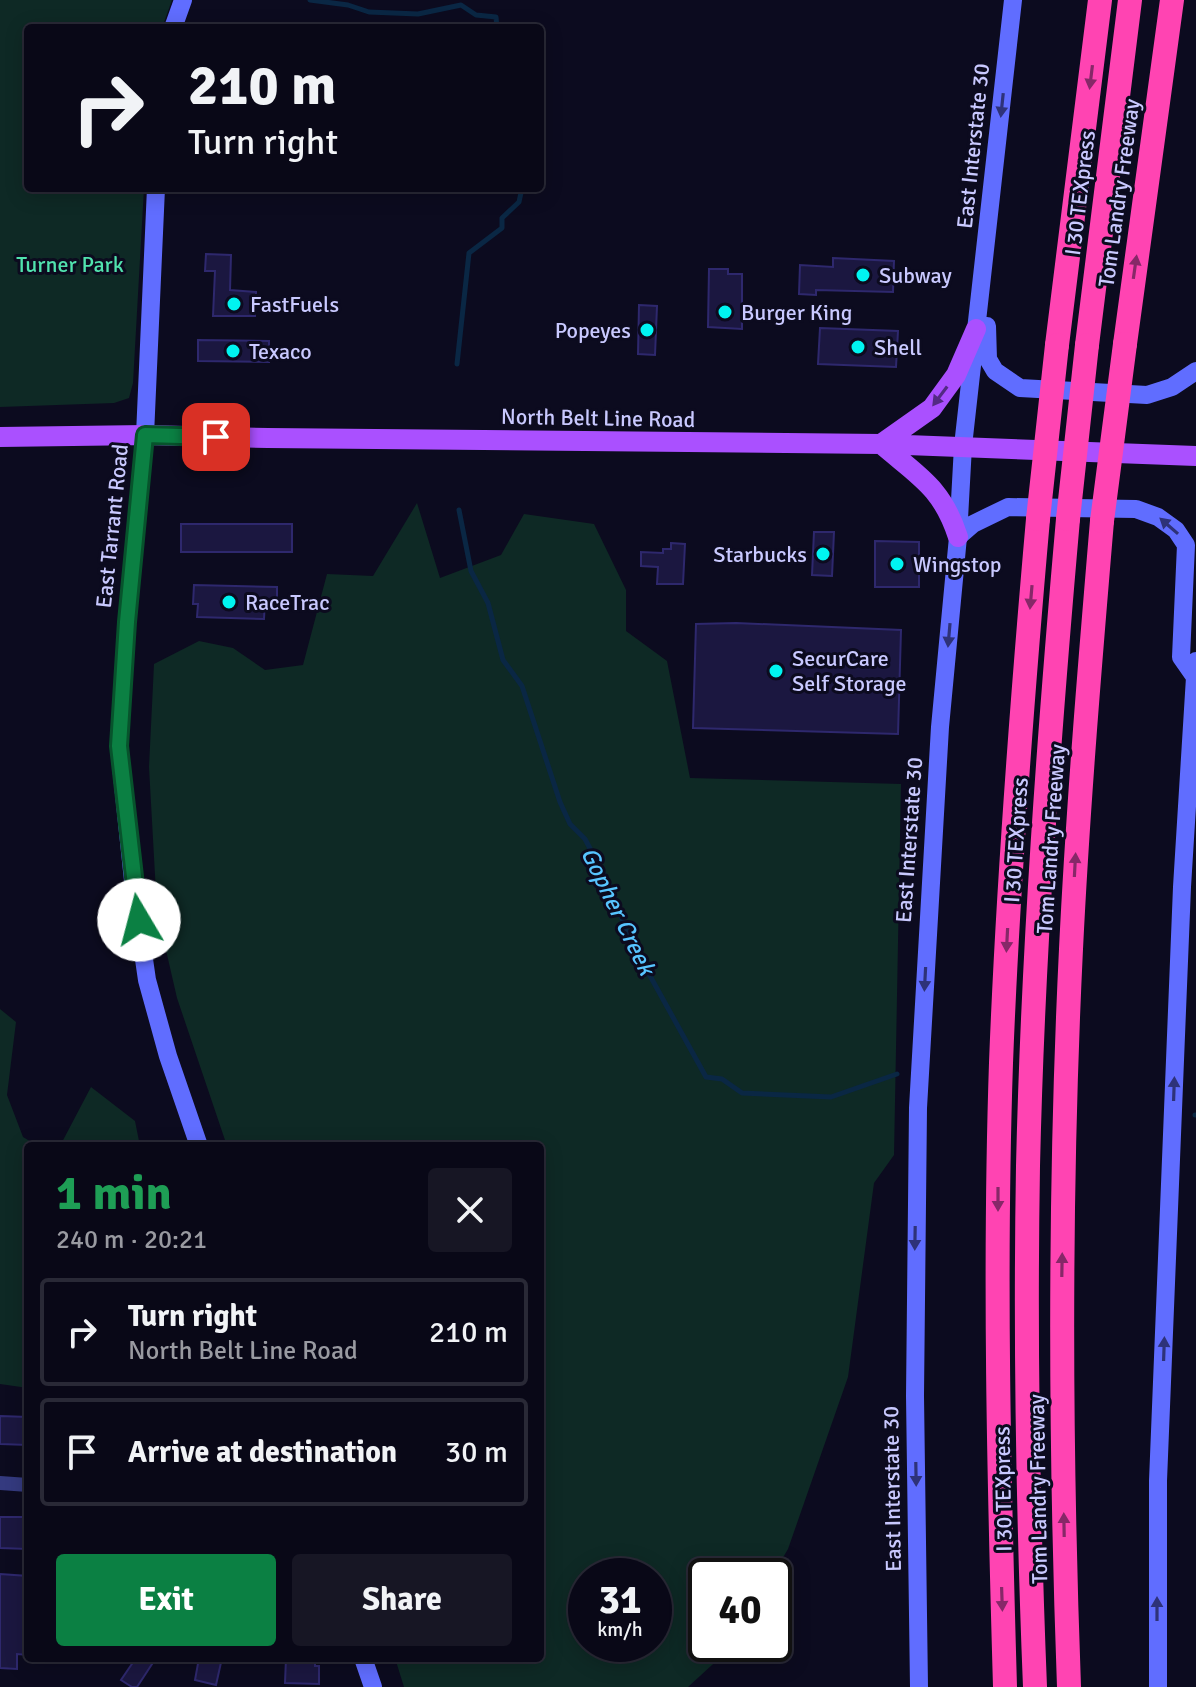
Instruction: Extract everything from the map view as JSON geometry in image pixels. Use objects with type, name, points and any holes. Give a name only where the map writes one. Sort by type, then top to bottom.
[{"type":"highway","name":"Tom Landry Freeway","points":[[1005,1687],[997,1401],[1001,1062],[1019,740],[1057,345],[1100,0]]},
{"type":"highway","name":"I 30 TEXpress","points":[[1035,1687],[1028,1425],[1029,1151],[1043,824],[1068,519],[1130,0]]},
{"type":"highway","name":"Tom Landry Freeway","points":[[1069,1687],[1062,1310],[1066,1066],[1077,836],[1102,521],[1172,0]]},
{"type":"main road","points":[[174,24],[183,0]]},
{"type":"main road","name":"East Interstate 30","points":[[919,1687],[915,1396],[918,1108],[940,727],[958,537],[963,446],[1013,0]]},
{"type":"main road","name":"East Tarrant Road","points":[[156,192],[145,435],[119,746],[147,980],[168,1056],[198,1142]]},
{"type":"main road","points":[[987,248],[991,273],[986,347],[988,359],[995,371],[1010,383],[1020,388],[1147,395],[1172,387],[1196,371]]},
{"type":"main road","points":[[976,329],[956,375],[932,408],[881,444],[939,496],[950,512],[958,537],[973,524],[1008,507],[1136,509],[1158,517],[1176,530],[1186,545],[1181,657],[1195,669],[1182,887],[1158,1481],[1158,1687]]},
{"type":"main road","name":"North Belt Line Road","points":[[0,437],[145,435],[881,444],[1196,456]]},
{"type":"main road","points":[[364,1662],[373,1687]]},
{"type":"street","points":[[0,1483],[24,1485]]},
{"type":"green space","name":"Turner Park","points":[[0,0],[172,0],[163,24],[24,24],[24,192],[144,192],[133,383],[129,398],[114,403],[0,407]]},
{"type":"green space","points":[[417,503],[440,578],[501,555],[524,514],[594,524],[626,590],[626,631],[667,661],[690,778],[901,784],[894,1155],[874,1183],[848,1377],[783,1558],[688,1558],[688,1662],[715,1662],[688,1687],[404,1687],[396,1662],[544,1662],[544,1142],[226,1142],[177,998],[157,911],[149,767],[154,664],[199,641],[233,648],[265,670],[303,665],[327,574],[373,576]]},
{"type":"green space","points":[[0,1009],[16,1022],[7,1095],[23,1137],[31,1142],[24,1142],[24,1387],[0,1384]]},
{"type":"green space","points":[[91,1087],[135,1121],[139,1142],[62,1142]]},
{"type":"building","name":"FastFuels","points":[[206,254],[231,255],[230,290],[256,292],[255,316],[213,316],[215,271],[205,271]]},
{"type":"building","name":"Subway","points":[[833,258],[894,261],[893,292],[816,290],[816,295],[799,294],[800,265],[833,267]]},
{"type":"building","name":"Burger King","points":[[709,269],[728,269],[728,274],[742,274],[742,329],[708,327]]},
{"type":"building","name":"Popeyes","points":[[639,305],[657,306],[655,355],[638,354]]},
{"type":"building","name":"Shell","points":[[820,328],[898,331],[896,367],[818,364]]},
{"type":"building","name":"Texaco","points":[[198,340],[269,341],[269,362],[198,361]]},
{"type":"building","name":"RaceTrac","points":[[181,524],[292,524],[292,552],[181,552]]},
{"type":"building","name":"Starbucks","points":[[814,532],[834,532],[832,576],[812,575]]},
{"type":"building","name":"Wingstop","points":[[875,541],[919,542],[919,587],[875,587]]},
{"type":"building","points":[[671,543],[685,544],[683,584],[657,584],[658,567],[641,566],[641,552],[663,553],[663,549],[671,549]]},
{"type":"building","name":"RaceTrac","points":[[194,585],[277,587],[277,601],[265,600],[264,619],[197,617],[198,604],[193,604]]},
{"type":"building","points":[[696,624],[901,630],[898,734],[693,728]]},
{"type":"building","points":[[0,1416],[24,1417],[24,1445],[0,1444]]},
{"type":"building","points":[[0,1517],[24,1517],[24,1549],[0,1548]]},
{"type":"building","points":[[0,1574],[24,1576],[24,1655],[17,1654],[17,1669],[0,1668]]},
{"type":"building","points":[[133,1662],[153,1662],[137,1687],[121,1680]]},
{"type":"building","points":[[198,1662],[221,1662],[216,1685],[195,1680]]},
{"type":"building","points":[[286,1662],[315,1662],[315,1666],[319,1666],[319,1684],[285,1683]]},
{"type":"waterway","name":"Gopher Creek","points":[[310,0],[348,5],[369,12],[418,14],[461,5],[476,15],[496,17],[497,24]]},
{"type":"waterway","name":"Gopher Creek","points":[[457,364],[469,253],[502,228],[502,218],[519,202],[521,192]]},
{"type":"waterway","name":"Gopher Creek","points":[[459,510],[471,571],[488,603],[503,660],[522,686],[560,802],[570,824],[585,839],[611,888],[628,936],[706,1077],[722,1079],[742,1093],[831,1097],[897,1074]]},
{"type":"place","name":"Subway","points":[[863,275]]},
{"type":"place","name":"FastFuels","points":[[234,304]]},
{"type":"place","name":"Burger King","points":[[725,312]]},
{"type":"place","name":"Popeyes","points":[[647,330]]},
{"type":"place","name":"Shell","points":[[858,347]]},
{"type":"place","name":"Texaco","points":[[233,351]]},
{"type":"place","name":"Starbucks","points":[[823,554]]},
{"type":"place","name":"Wingstop","points":[[897,564]]},
{"type":"place","name":"RaceTrac","points":[[229,602]]},
{"type":"place","name":"SecurCare Self Storage","points":[[776,671]]},
{"type":"route","points":[[139,920],[119,746],[145,435],[216,437]]}]
